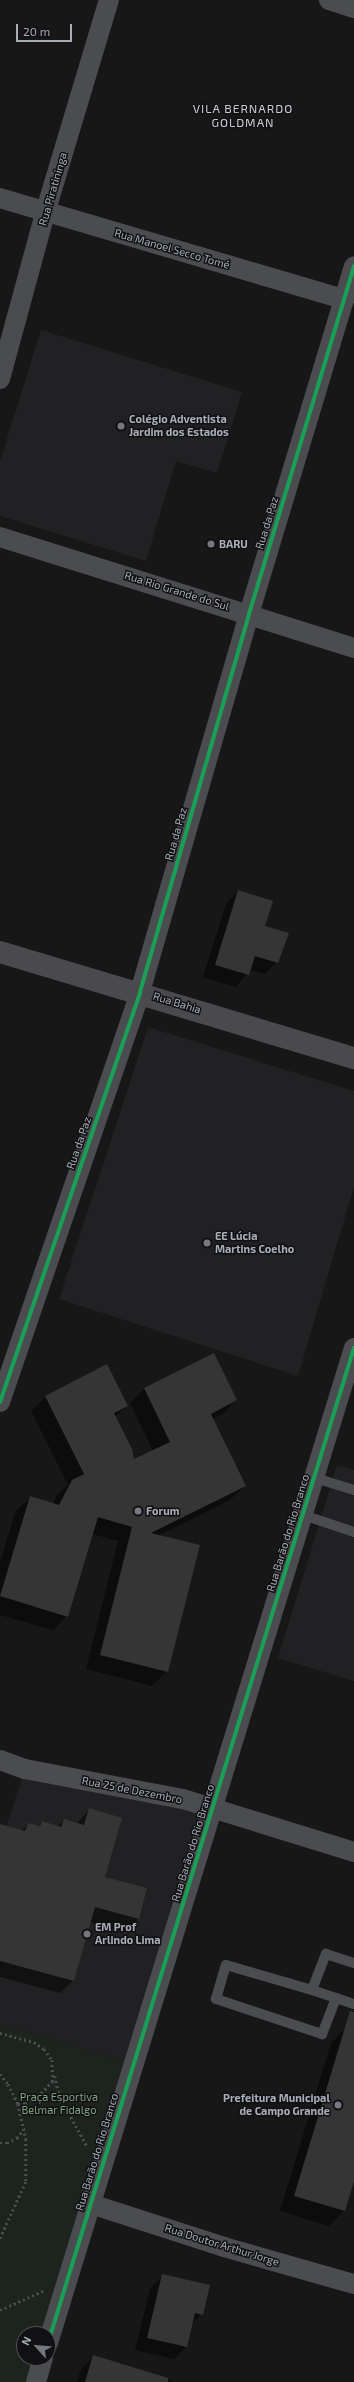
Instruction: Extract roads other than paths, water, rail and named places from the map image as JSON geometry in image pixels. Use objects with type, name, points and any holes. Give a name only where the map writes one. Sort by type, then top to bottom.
[{"type":"street","name":"Rua Piratininga","points":[[0,379],[45,213],[109,0]]},
{"type":"street","points":[[330,0],[354,8]]},
{"type":"street","name":"Rua Manoel Secco Tomé","points":[[0,198],[45,213],[344,299]]},
{"type":"street","name":"Rua da Paz","points":[[0,1402],[140,992],[249,614],[354,266]]},
{"type":"street","name":"Rua Rio Grande do Sul","points":[[0,536],[354,648]]},
{"type":"street","name":"Rua Bahia","points":[[0,952],[140,992],[354,1058]]},
{"type":"street","name":"Rua Barão do Rio Branco","points":[[53,2326],[354,1348]]},
{"type":"street","name":"Rua 25 de Dezembro","points":[[0,1760],[24,1769],[183,1800],[354,1852]]},
{"type":"street","name":"Rua Doutor Arthur Jorge","points":[[91,2204],[224,2247],[354,2284]]},
{"type":"street","points":[[36,2382],[41,2366]]},
{"type":"lane","points":[[315,1478],[354,1490]]},
{"type":"lane","points":[[303,1515],[354,1532]]},
{"type":"lane","points":[[312,1990],[326,1954],[354,1963]]},
{"type":"lane","points":[[336,1998],[322,2034],[216,1999],[226,1965],[312,1990],[336,1998],[354,2004]]},
{"type":"place","name":"Colégio Adventista Jardim dos Estados","points":[[121,426]]},
{"type":"place","name":"BARU","points":[[211,544]]},
{"type":"place","name":"EE Lúcia Martins Coelho","points":[[207,1243]]},
{"type":"place","name":"Forum","points":[[138,1511]]},
{"type":"place","name":"EM Prof Arlindo Lima","points":[[87,1934]]},
{"type":"place","name":"Prefeitura Municipal de Campo Grande","points":[[338,2105]]},
{"type":"district","name":"VILA BERNARDO GOLDMAN","points":[[243,116]]},
{"type":"park label","name":"Praça Esportiva Belmar Fidalgo","points":[[59,2104]]}]
